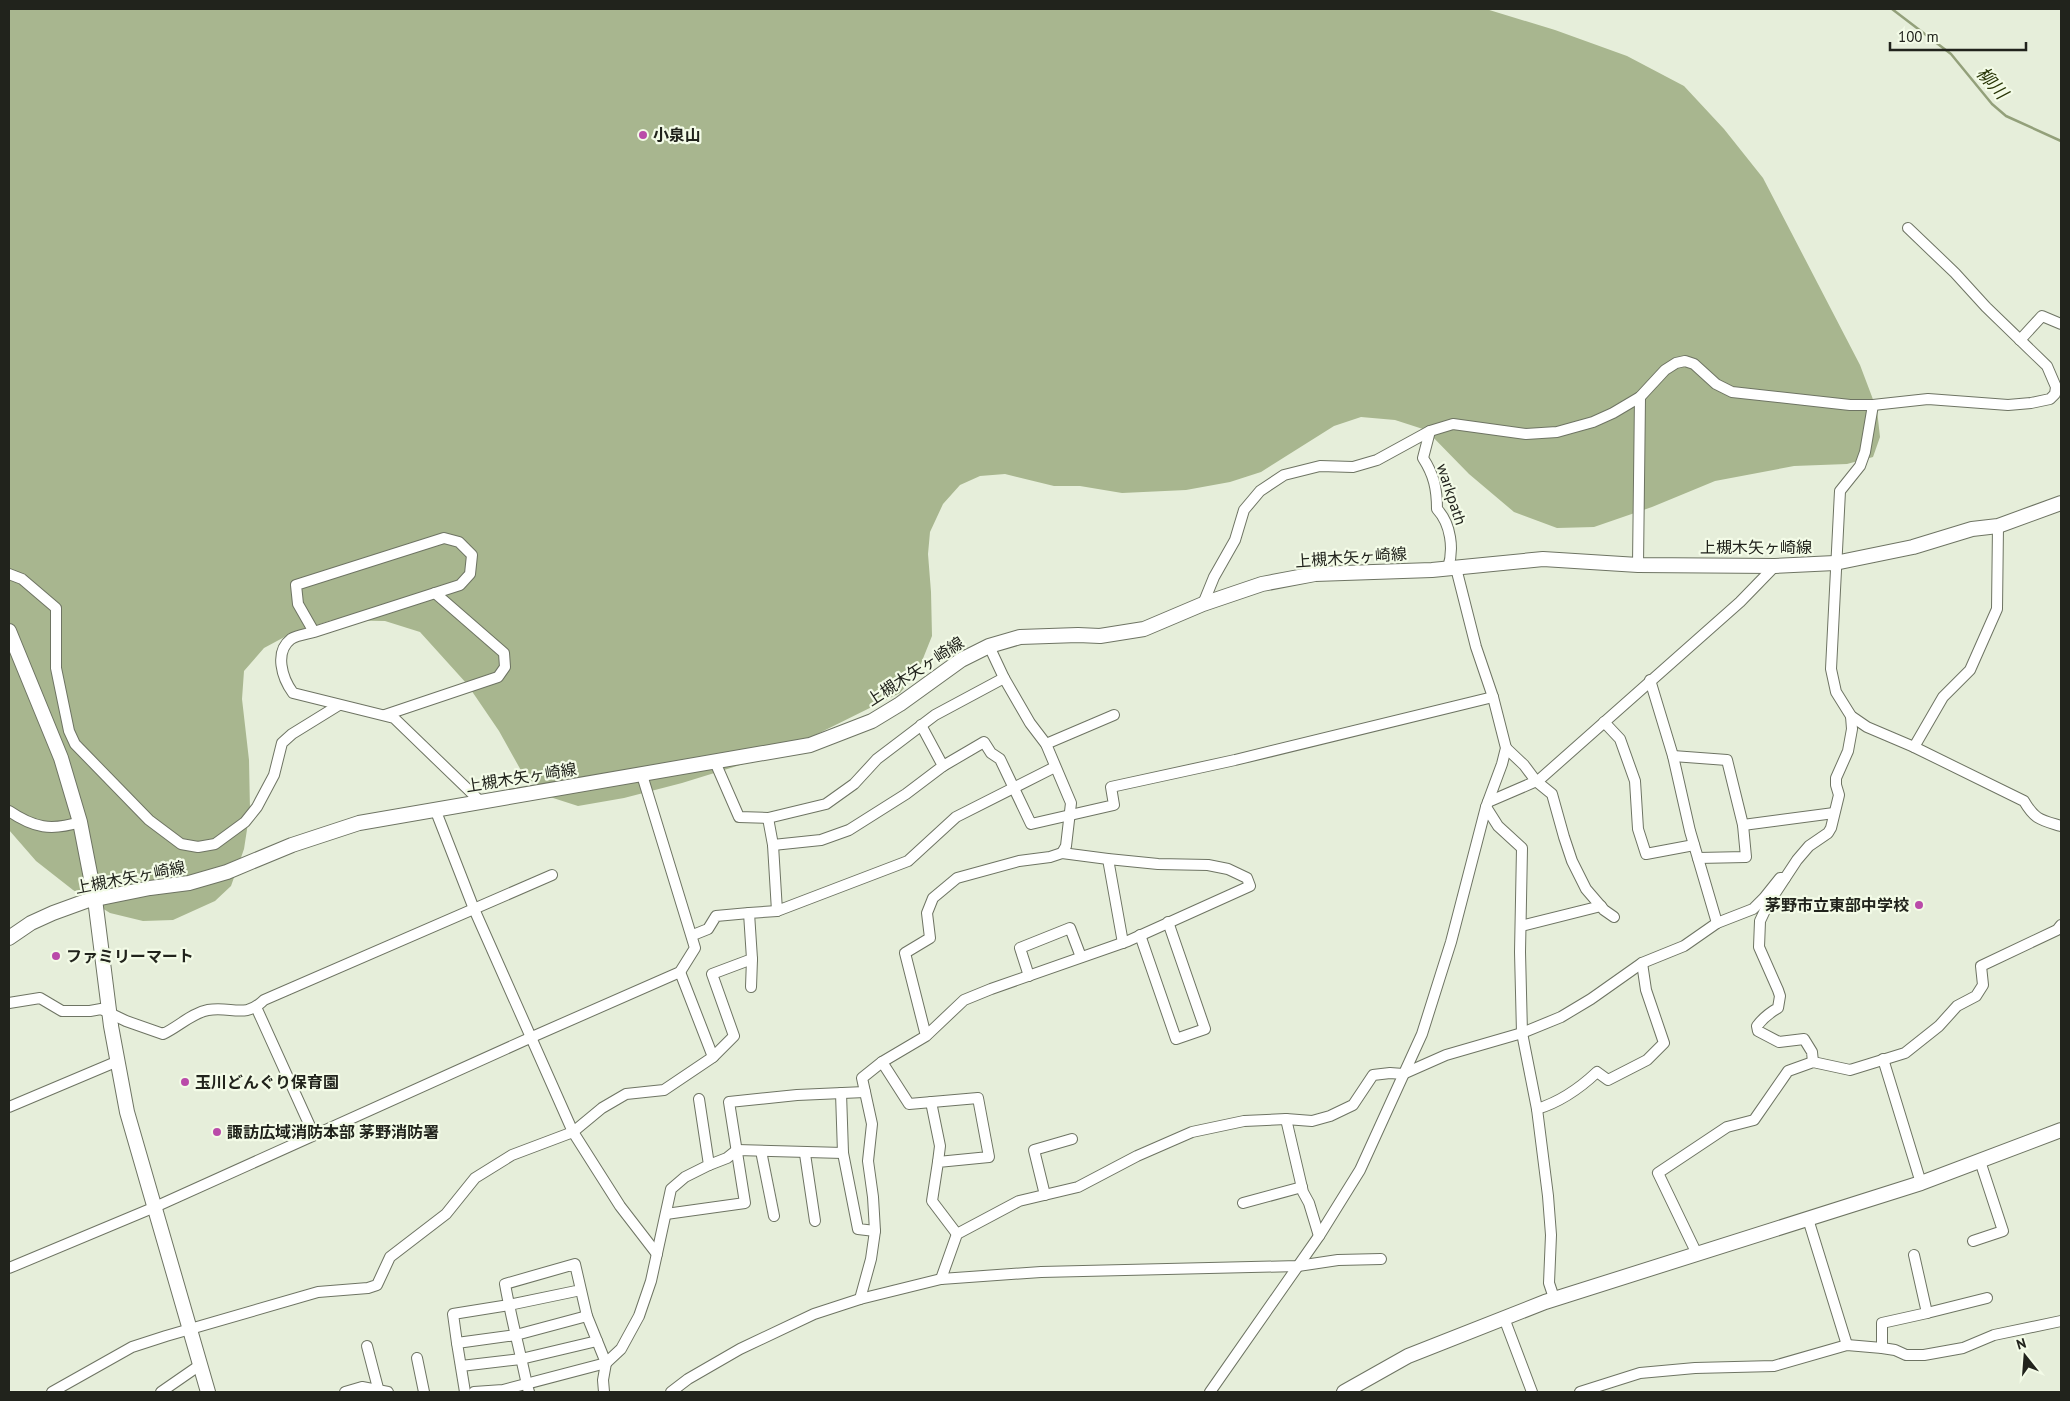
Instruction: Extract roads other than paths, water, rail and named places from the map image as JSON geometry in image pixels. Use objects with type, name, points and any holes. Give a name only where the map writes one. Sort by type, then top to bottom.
[{"type":"main road","name":"上槻木矢ヶ崎線","points":[[11,934],[53,913],[95,899],[150,888],[189,883],[227,872],[292,844],[359,823],[810,745],[849,731],[900,704],[961,660],[989,646],[1020,637],[1100,636],[1144,628],[1203,604],[1262,584],[1315,574],[1452,568],[1543,559],[1638,565],[1775,566],[1835,563],[1913,547],[1972,529],[1998,526],[2061,503]]},
{"type":"main road","points":[[9,631],[60,758],[80,822],[95,899],[110,1011],[127,1112],[208,1392]]},
{"type":"main road","points":[[1344,1392],[1408,1356],[1554,1298],[1921,1183],[2061,1130]]},
{"type":"street","points":[[1203,604],[1214,577],[1235,540],[1244,510],[1260,491],[1284,475],[1320,466],[1353,467],[1376,460],[1430,431],[1453,424],[1526,434],[1557,432],[1593,422],[1640,397],[1665,370],[1676,363],[1685,361],[1694,364],[1716,384],[1732,392],[1850,405],[1873,406],[1928,399],[2008,405],[2050,399],[2055,394],[2056,387],[2053,375],[2047,366],[1908,228]]},
{"type":"street","points":[[2020,340],[2042,316],[2061,324]]},
{"type":"street","points":[[1638,565],[1640,397]]},
{"type":"street","points":[[1873,406],[1865,452],[1860,466],[1840,491],[1831,669],[1836,692],[1851,716],[1867,727],[1914,747],[2024,801],[2031,814],[2037,819],[2061,826]]},
{"type":"street","name":"warkpath","points":[[1430,431],[1423,458],[1432,473],[1438,490],[1438,509],[1448,525],[1452,568],[1493,698],[1506,748]]},
{"type":"street","points":[[1914,747],[1943,697],[1970,670],[1997,609],[1998,526]]},
{"type":"street","points":[[314,632],[298,604],[296,585],[444,538],[459,542],[472,556],[470,574],[460,585],[314,632],[292,638],[283,648],[282,668],[287,684],[293,693],[394,718],[481,802]]},
{"type":"street","points":[[1487,805],[1536,781],[1574,751],[1650,680],[1740,602],[1775,566]]},
{"type":"street","points":[[9,574],[22,579],[56,608],[56,668],[68,731],[75,744],[149,820],[182,844],[198,847],[215,844],[244,822],[257,807],[274,775],[282,743],[292,734],[339,705]]},
{"type":"street","points":[[384,715],[498,677],[505,667],[504,653],[435,593]]},
{"type":"street","points":[[989,646],[1004,678],[1030,723],[1046,744],[1071,803],[1066,846],[1062,852]]},
{"type":"street","points":[[715,762],[739,817],[768,818],[826,804],[854,784],[877,759],[935,715],[1004,678]]},
{"type":"street","points":[[1650,680],[1673,756],[1694,845],[1717,924]]},
{"type":"street","points":[[773,845],[821,840],[849,830],[906,794],[943,766],[984,742],[991,753],[1000,759],[1031,824],[1070,817],[1114,805],[1110,787],[1235,760],[1493,698]]},
{"type":"street","points":[[1046,744],[1114,715]]},
{"type":"street","points":[[1813,1062],[1812,1052],[1804,1039],[1779,1042],[1758,1030],[1757,1026],[1769,1013],[1778,1008],[1780,996],[1759,947],[1760,920],[1797,860],[1809,846],[1828,833],[1839,795],[1836,778],[1848,750],[1852,729],[1851,716]]},
{"type":"street","points":[[1604,722],[1620,739],[1635,781],[1638,829],[1646,854],[1694,845]]},
{"type":"street","points":[[921,725],[943,766]]},
{"type":"street","points":[[1210,1392],[1319,1236],[1360,1170],[1422,1034],[1452,942],[1487,805],[1506,748],[1524,765],[1536,781],[1552,794],[1572,861],[1586,889],[1614,917]]},
{"type":"street","points":[[1673,756],[1727,760],[1743,825],[1746,857],[1698,858]]},
{"type":"street","points":[[693,935],[708,929],[716,916],[777,910],[908,861],[956,817],[1055,767]]},
{"type":"street","points":[[9,1268],[155,1207],[680,972],[696,948],[642,775]]},
{"type":"street","points":[[1487,805],[1498,826],[1522,848],[1522,1033],[1537,1109],[1551,1235],[1548,1283],[1554,1298]]},
{"type":"street","points":[[435,809],[474,909],[573,1132],[620,1206],[657,1254]]},
{"type":"street","points":[[9,811],[34,826],[46,828],[65,827],[80,822]]},
{"type":"street","points":[[1743,825],[1834,813]]},
{"type":"street","points":[[768,818],[773,845],[777,910]]},
{"type":"street","points":[[860,1299],[872,1259],[875,1232],[868,1162],[872,1124],[862,1078],[882,1062],[926,1036],[964,1000],[1123,943],[1250,886],[1247,878],[1228,869],[1208,865],[1158,864],[1062,852],[1050,857],[1019,861],[957,878],[933,898],[927,913],[930,938],[905,953],[926,1036]]},
{"type":"street","points":[[1108,859],[1123,943]]},
{"type":"street","points":[[9,1003],[40,998],[62,1010],[90,1011],[101,1009],[110,1011],[126,1020],[163,1034],[207,1010],[247,1011],[256,1007],[264,1000],[552,875]]},
{"type":"street","points":[[941,1279],[957,1234],[1019,1201],[1078,1187],[1137,1156],[1192,1132],[1244,1121],[1286,1119],[1312,1121],[1330,1116],[1353,1106],[1373,1076],[1390,1073],[1403,1074],[1446,1055],[1522,1033],[1561,1017],[1591,999],[1642,963],[1684,946],[1717,924],[1753,909],[1780,878],[1785,878]]},
{"type":"street","points":[[1521,926],[1601,906]]},
{"type":"street","points":[[749,913],[752,959],[751,987]]},
{"type":"street","points":[[1140,935],[1176,1039],[1205,1029],[1168,922]]},
{"type":"street","points":[[1697,1254],[1658,1173],[1727,1127],[1754,1120],[1788,1071],[1813,1062],[1850,1070],[1905,1053],[1939,1026],[1958,1006],[1976,996],[1982,986],[1981,966],[2057,930],[2061,925]]},
{"type":"street","points":[[1029,976],[1020,948],[1070,928],[1081,957]]},
{"type":"street","points":[[52,1392],[132,1347],[318,1292],[368,1288],[378,1285],[390,1257],[446,1214],[474,1178],[512,1155],[573,1132],[602,1108],[626,1094],[664,1090],[713,1057],[734,1036],[712,974],[752,959]]},
{"type":"street","points":[[1537,1109],[1554,1103],[1583,1085],[1597,1072],[1608,1080],[1647,1060],[1664,1043],[1646,990],[1642,963]]},
{"type":"street","points":[[680,972],[713,1057]]},
{"type":"street","points":[[256,1007],[314,1135]]},
{"type":"street","points":[[1882,1059],[1921,1183]]},
{"type":"street","points":[[9,1107],[118,1061]]},
{"type":"street","points":[[882,1062],[909,1104],[978,1098],[988,1157],[938,1162]]},
{"type":"street","points":[[666,1214],[745,1203],[729,1102],[797,1095],[865,1092]]},
{"type":"street","points":[[841,1093],[843,1153],[858,1229],[875,1232]]},
{"type":"street","points":[[699,1099],[709,1165]]},
{"type":"street","points":[[931,1102],[940,1146],[932,1201],[957,1234]]},
{"type":"street","points":[[1286,1119],[1302,1187],[1319,1236]]},
{"type":"street","points":[[1045,1194],[1034,1150],[1072,1139]]},
{"type":"street","points":[[474,1392],[528,1388],[606,1363],[621,1349],[640,1316],[657,1254],[671,1189],[685,1177],[727,1158],[737,1150],[806,1154],[843,1153]]},
{"type":"street","points":[[761,1151],[774,1216]]},
{"type":"street","points":[[806,1154],[815,1221]]},
{"type":"street","points":[[1973,1241],[2002,1231],[1980,1161]]},
{"type":"street","points":[[1243,1203],[1302,1187]]},
{"type":"street","points":[[1808,1219],[1847,1345]]},
{"type":"street","points":[[1914,1255],[1927,1313]]},
{"type":"street","points":[[671,1392],[688,1379],[767,1335],[814,1314],[860,1299],[941,1279],[1041,1272],[1298,1266],[1338,1260],[1381,1259]]},
{"type":"street","points":[[528,1388],[505,1284],[575,1264],[587,1316],[606,1363],[603,1380],[604,1392]]},
{"type":"street","points":[[465,1392],[453,1314],[581,1290]]},
{"type":"street","points":[[1882,1348],[1882,1323],[1987,1298]]},
{"type":"street","points":[[457,1343],[516,1335],[587,1316]]},
{"type":"street","points":[[1504,1318],[1532,1392]]},
{"type":"street","points":[[1580,1392],[1640,1373],[1695,1368],[1774,1366],[1847,1345],[1895,1350],[1906,1355],[1924,1355],[1963,1348],[1994,1334],[2061,1321]]},
{"type":"street","points":[[461,1366],[522,1359],[597,1341]]},
{"type":"street","points":[[367,1346],[382,1392]]},
{"type":"street","points":[[417,1358],[424,1392]]},
{"type":"street","points":[[161,1392],[200,1365]]},
{"type":"street","points":[[345,1392],[362,1387],[382,1392]]},
{"type":"waterway","name":"柳川","points":[[1892,9],[1951,54],[1992,104],[2006,116],[2061,141]]},
{"type":"place","name":"小泉山","points":[[643,135]]},
{"type":"place","name":"茅野市立東部中学校","points":[[1919,905]]},
{"type":"place","name":"ファミリーマート","points":[[56,956]]},
{"type":"place","name":"玉川どんぐり保育園","points":[[185,1082]]},
{"type":"place","name":"諏訪広域消防本部 茅野消防署","points":[[217,1132]]}]
